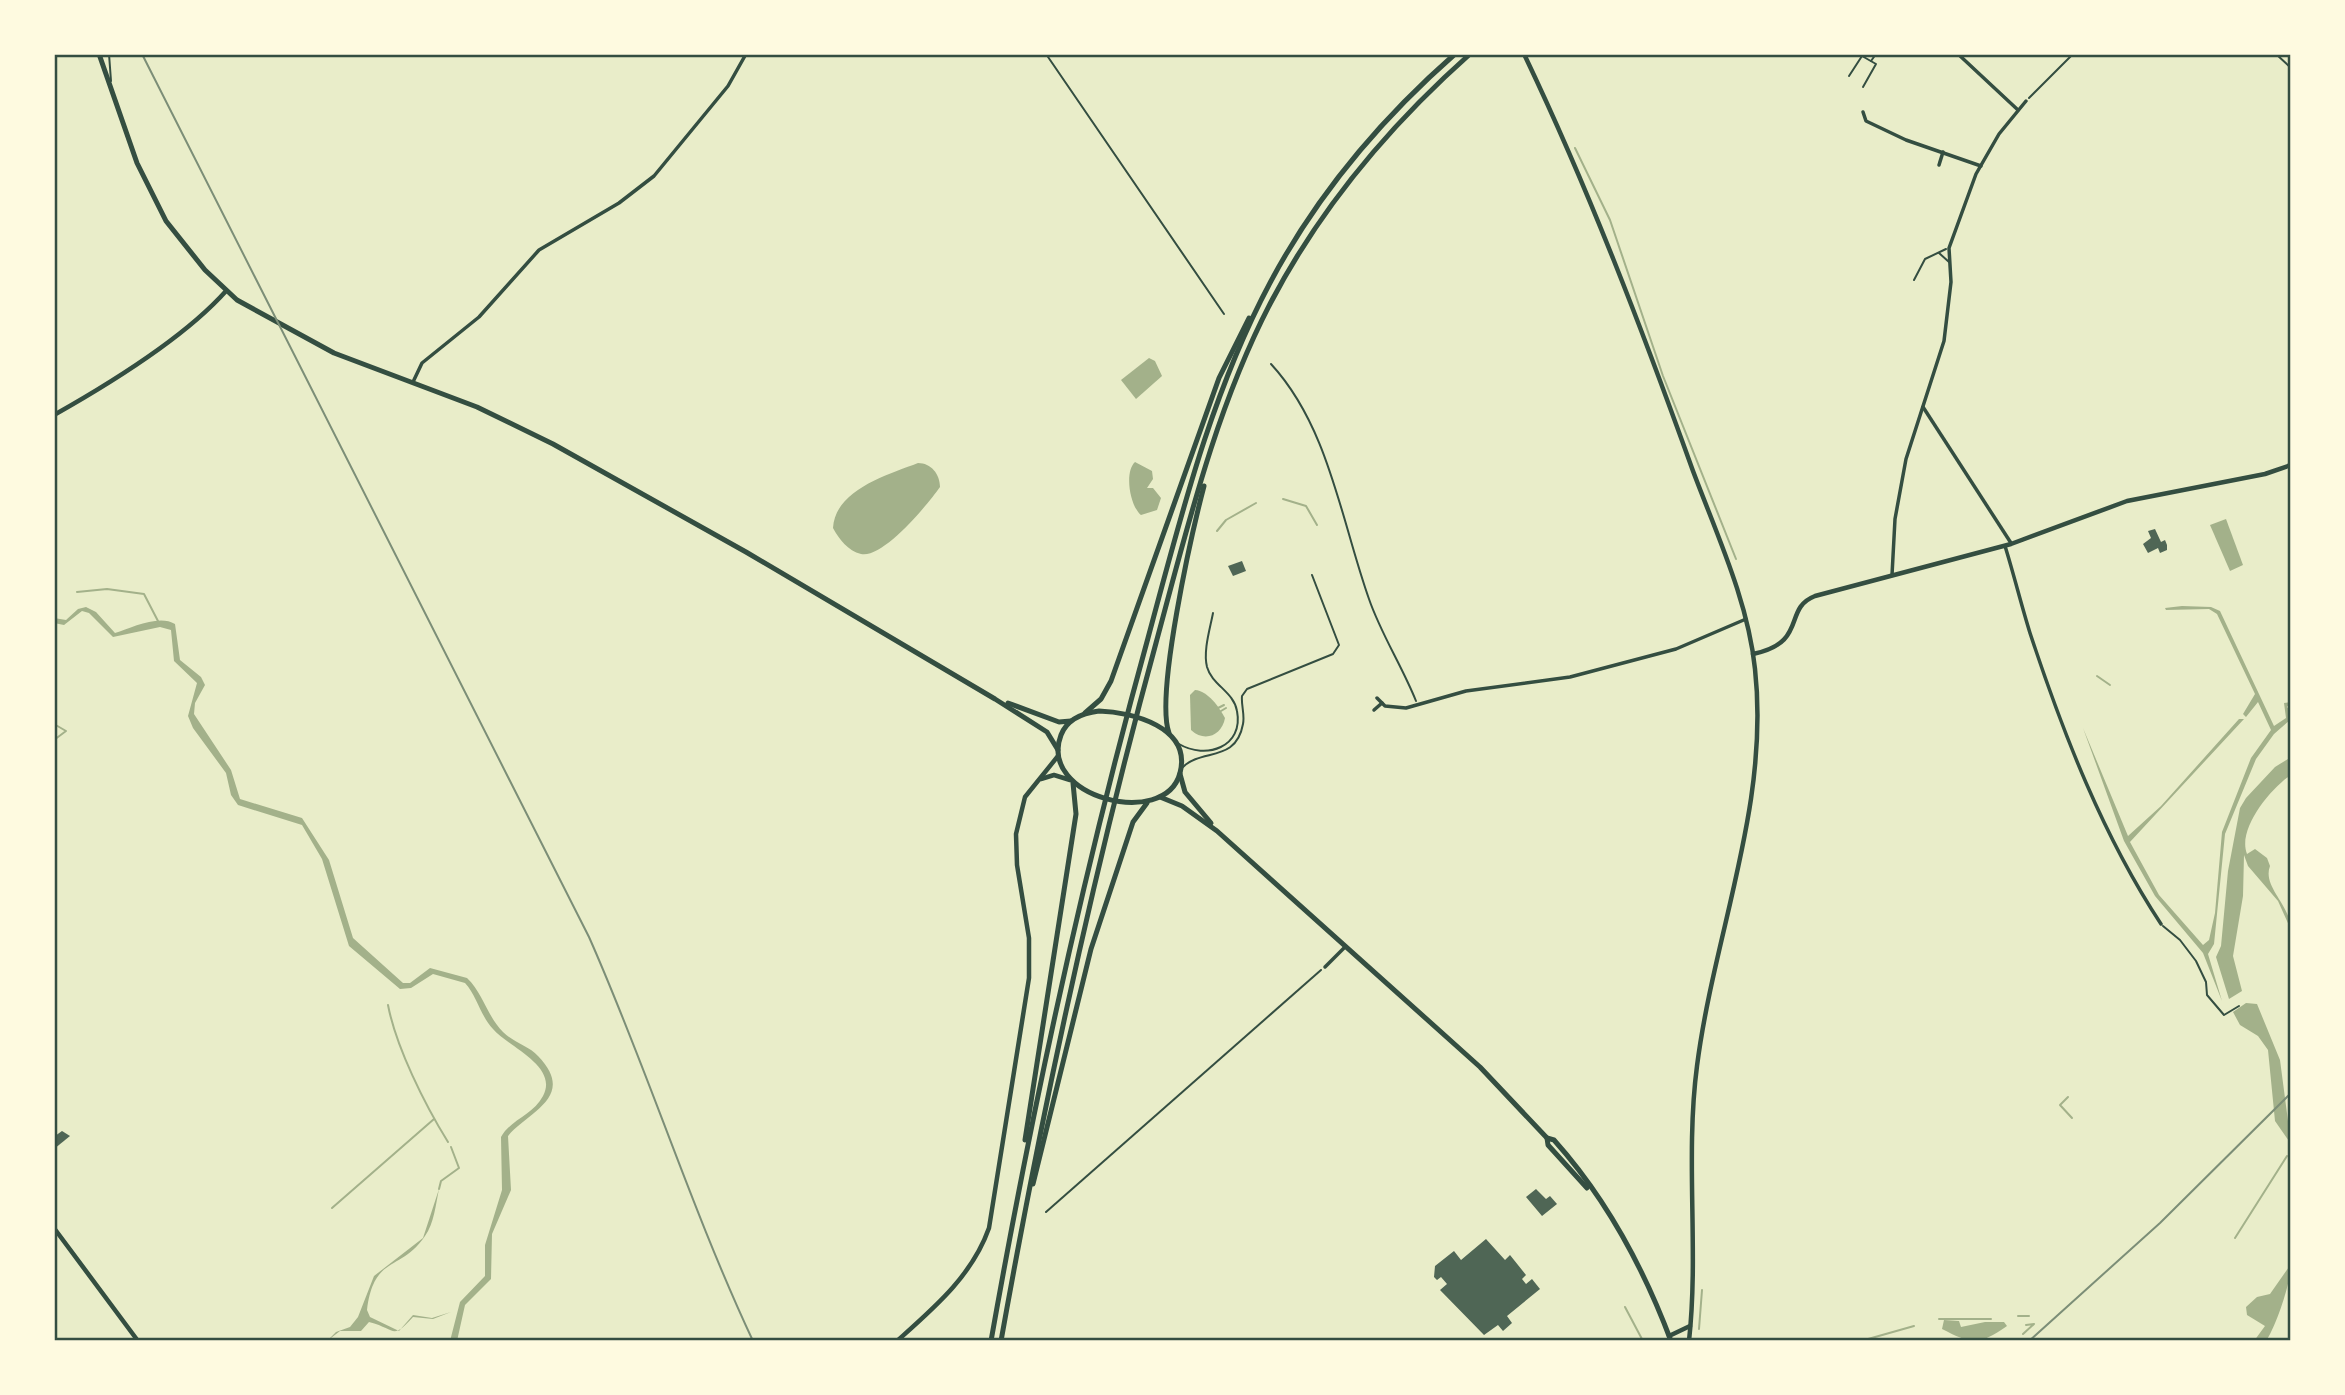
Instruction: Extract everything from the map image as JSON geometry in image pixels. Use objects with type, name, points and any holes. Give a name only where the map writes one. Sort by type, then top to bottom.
[{"type":"highway","points":[[99,54],[137,163],[166,221],[190,253],[226,291],[258,312],[344,358],[477,407],[553,444],[758,559],[1047,732],[1058,752],[1061,767],[1072,781],[1107,798],[1147,803]]},
{"type":"highway","points":[[1058,752],[1061,734],[1071,721],[1101,699],[1111,681],[1219,378],[1245,324],[1304,226],[1347,167],[1389,117],[1455,54]]},
{"type":"highway","points":[[1001,1341],[1059,1038],[1111,816],[1140,699],[1192,512],[1241,366],[1287,274],[1341,191],[1401,120],[1470,54]]},
{"type":"highway","points":[[1012,1223],[1054,1017],[1132,695],[1219,396],[1272,279]]},
{"type":"highway","points":[[1217,831],[1185,792],[1180,773],[1181,760],[1165,723],[1165,700],[1198,508],[1241,366]]},
{"type":"highway","points":[[995,699],[1059,722],[1071,721]]},
{"type":"highway","points":[[1085,713],[1131,715],[1168,733]]},
{"type":"highway","points":[[1014,1264],[1088,961],[1133,822],[1147,803],[1171,788],[1180,773]]},
{"type":"highway","points":[[991,1341],[1076,814],[1072,781]]},
{"type":"highway","points":[[1160,797],[1182,806],[1217,831],[1480,1067],[1547,1138],[1548,1145],[1601,1203],[1642,1274],[1670,1338]]},
{"type":"street","points":[[413,384],[422,363],[479,317],[539,250],[619,203],[661,170],[728,86],[746,54]]},
{"type":"street","points":[[1524,54],[1615,258],[1746,619],[1753,654],[1758,749],[1753,794],[1717,953],[1697,1068],[1689,1341]]},
{"type":"street","points":[[1958,54],[2018,110]]},
{"type":"street","points":[[1892,575],[1895,519],[1906,459],[1944,341],[1950,296],[1948,249],[1981,166],[2026,102]]},
{"type":"street","points":[[1863,112],[1866,121],[1906,140],[1981,166]]},
{"type":"street","points":[[1939,165],[1943,152]]},
{"type":"street","points":[[54,415],[131,366],[211,306],[226,291]]},
{"type":"street","points":[[1923,407],[2011,544]]},
{"type":"street","points":[[1753,654],[1780,645],[1790,633],[1803,604],[1811,597],[2011,544],[2127,501],[2265,474],[2291,465]]},
{"type":"street","points":[[2005,545],[2031,634],[2081,769],[2136,888],[2161,924]]},
{"type":"street","points":[[1377,698],[1392,709],[1418,705],[1466,691],[1570,677],[1676,649],[1746,619]]},
{"type":"street","points":[[1374,710],[1382,703]]},
{"type":"street","points":[[897,1341],[960,1280],[981,1248],[992,1218],[1029,978],[1029,938],[1017,865],[1016,834],[1025,797],[1058,752]]},
{"type":"street","points":[[1038,780],[1054,775],[1072,781]]},
{"type":"street","points":[[1325,967],[1345,947]]},
{"type":"street","points":[[54,1228],[138,1341]]},
{"type":"street","points":[[1670,1338],[1691,1325]]},
{"type":"street","points":[[1681,1341],[1688,1338],[1690,1333]]},
{"type":"lane","points":[[109,54],[112,66],[110,88]]},
{"type":"lane","points":[[1871,61],[1876,54]]},
{"type":"lane","points":[[1849,76],[1862,56],[1876,64],[1863,87]]},
{"type":"lane","points":[[1914,280],[1925,258],[1948,249]]},
{"type":"lane","points":[[1938,252],[1945,261],[1950,262]]},
{"type":"lane","points":[[1180,773],[1193,760],[1213,757],[1233,745],[1241,733],[1244,720],[1241,702],[1247,689],[1333,654],[1339,645],[1312,575]]},
{"type":"lane","points":[[1175,742],[1194,753],[1209,752],[1228,741],[1237,725],[1235,701],[1212,676],[1206,663],[1213,613]]},
{"type":"path","points":[[1046,54],[1224,314]]},
{"type":"path","points":[[2026,102],[2073,54]]},
{"type":"path","points":[[2276,54],[2291,68]]},
{"type":"path","points":[[1270,364],[1294,393],[1317,439],[1370,601],[1418,705]]},
{"type":"path","points":[[2161,924],[2180,940],[2196,961],[2206,982],[2207,995],[2224,1015],[2239,1006]]},
{"type":"path","points":[[1045,1212],[1325,967]]},
{"type":"path","points":[[1046,1204],[1050,1208]]},
{"type":"shaded area","points":[[1149,358],[1155,361],[1162,376],[1136,399],[1121,380]]},
{"type":"shaded area","points":[[1135,462],[1152,471],[1153,479],[1147,488],[1153,488],[1161,498],[1157,510],[1141,515],[1134,504],[1129,481]]},
{"type":"shaded area","points":[[918,463],[931,467],[940,482],[940,487],[926,505],[904,529],[881,548],[861,554],[848,547],[833,528],[843,503],[878,479]]},
{"type":"shaded area","points":[[2226,519],[2243,565],[2230,571],[2210,525]]},
{"type":"shaded area","points":[[86,607],[96,612],[115,633],[153,621],[175,624],[180,660],[201,677],[205,685],[195,703],[194,714],[231,770],[240,799],[302,818],[329,860],[353,938],[403,983],[410,983],[430,968],[467,978],[503,1032],[538,1056],[549,1070],[553,1082],[546,1102],[508,1136],[511,1190],[492,1234],[491,1279],[465,1305],[457,1341],[450,1341],[460,1302],[485,1276],[485,1245],[502,1190],[501,1137],[510,1126],[539,1103],[546,1085],[544,1075],[530,1058],[493,1029],[465,983],[433,974],[411,988],[400,989],[349,946],[322,859],[302,825],[238,805],[231,795],[226,773],[193,728],[188,716],[197,683],[174,661],[171,630],[160,627],[113,637],[89,613],[82,611],[64,625],[54,623],[54,618],[66,620],[78,609]]},
{"type":"shaded area","points":[[2211,607],[2220,611],[2274,726],[2286,718],[2284,703],[2291,702],[2287,707],[2291,711],[2289,721],[2274,734],[2256,759],[2225,834],[2214,944],[2208,954],[2222,1001],[2203,953],[2155,896],[2124,841],[2083,728],[2128,836],[2161,806],[2239,719],[2244,719],[2130,842],[2159,895],[2203,945],[2209,940],[2215,913],[2222,832],[2251,758],[2271,730],[2258,702],[2246,717],[2243,714],[2255,694],[2217,614],[2209,609],[2165,608]]},
{"type":"shaded area","points":[[1195,690],[1209,696],[1225,718],[1217,733],[1202,736],[1191,730],[1190,695]]},
{"type":"shaded area","points":[[2291,757],[2291,775],[2274,789],[2258,810],[2251,821],[2245,844],[2247,854],[2255,849],[2267,858],[2270,881],[2287,912],[2291,930],[2278,901],[2248,866],[2244,855],[2243,896],[2233,956],[2242,991],[2229,999],[2216,957],[2221,946],[2228,871],[2240,808],[2275,767]]},
{"type":"shaded area","points":[[2246,1003],[2257,1004],[2280,1060],[2291,1144],[2275,1121],[2268,1050],[2258,1036],[2240,1025],[2233,1012]]},
{"type":"shaded area","points":[[439,1189],[433,1220],[425,1236],[407,1255],[382,1271],[371,1292],[367,1310],[370,1317],[398,1330],[393,1331],[369,1322],[361,1331],[340,1331],[327,1341],[336,1332],[350,1327],[358,1317],[374,1276],[423,1238]]},
{"type":"shaded area","points":[[2291,1264],[2286,1293],[2270,1334],[2266,1341],[2254,1341],[2265,1326],[2247,1315],[2246,1307],[2257,1297],[2270,1294]]},
{"type":"shaded area","points":[[451,1312],[433,1319],[413,1317],[401,1329],[413,1315],[432,1318]]},
{"type":"shaded area","points":[[1944,1320],[1959,1321],[1961,1327],[1985,1322],[2004,1322],[2007,1326],[1989,1337],[1975,1341],[1960,1338],[1942,1329]]},
{"type":"building","points":[[2155,529],[2161,542],[2165,540],[2167,550],[2160,553],[2158,548],[2148,553],[2143,544],[2151,538],[2148,531]]},
{"type":"building","points":[[1242,561],[1246,571],[1233,576],[1228,566]]},
{"type":"building","points":[[62,1131],[70,1136],[54,1149],[55,1136]]},
{"type":"building","points":[[1536,1189],[1546,1199],[1550,1196],[1557,1204],[1542,1216],[1526,1197]]},
{"type":"building","points":[[1486,1239],[1505,1260],[1510,1255],[1526,1275],[1522,1279],[1526,1284],[1532,1279],[1540,1289],[1507,1316],[1512,1323],[1503,1331],[1498,1325],[1484,1335],[1440,1290],[1447,1284],[1441,1277],[1437,1280],[1434,1277],[1435,1266],[1454,1251],[1461,1260]]},
{"type":"waterway","points":[[1575,148],[1610,220],[1663,376],[1736,559]]},
{"type":"waterway","points":[[1283,499],[1306,506],[1317,525]]},
{"type":"waterway","points":[[1217,531],[1226,520],[1256,503]]},
{"type":"waterway","points":[[77,592],[107,589],[144,594],[159,623]]},
{"type":"waterway","points":[[2097,676],[2110,685]]},
{"type":"waterway","points":[[1218,708],[1224,705]]},
{"type":"waterway","points":[[1221,711],[1226,708]]},
{"type":"waterway","points":[[54,724],[66,731],[54,740]]},
{"type":"waterway","points":[[388,1005],[412,1075],[448,1142]]},
{"type":"waterway","points":[[2068,1097],[2060,1105],[2072,1118]]},
{"type":"waterway","points":[[332,1208],[434,1119]]},
{"type":"waterway","points":[[439,1189],[441,1181],[459,1168],[451,1147]]},
{"type":"waterway","points":[[2235,1238],[2287,1156]]},
{"type":"waterway","points":[[1699,1329],[1702,1290]]},
{"type":"waterway","points":[[1625,1307],[1643,1341]]},
{"type":"waterway","points":[[2018,1316],[2029,1316]]},
{"type":"waterway","points":[[1939,1319],[1991,1319]]},
{"type":"waterway","points":[[2023,1334],[2034,1324],[2026,1325]]},
{"type":"waterway","points":[[1861,1341],[1914,1326]]},
{"type":"railway","points":[[142,54],[589,937],[710,1241],[753,1341]]},
{"type":"railway","points":[[2029,1341],[2160,1223],[2291,1093]]}]
